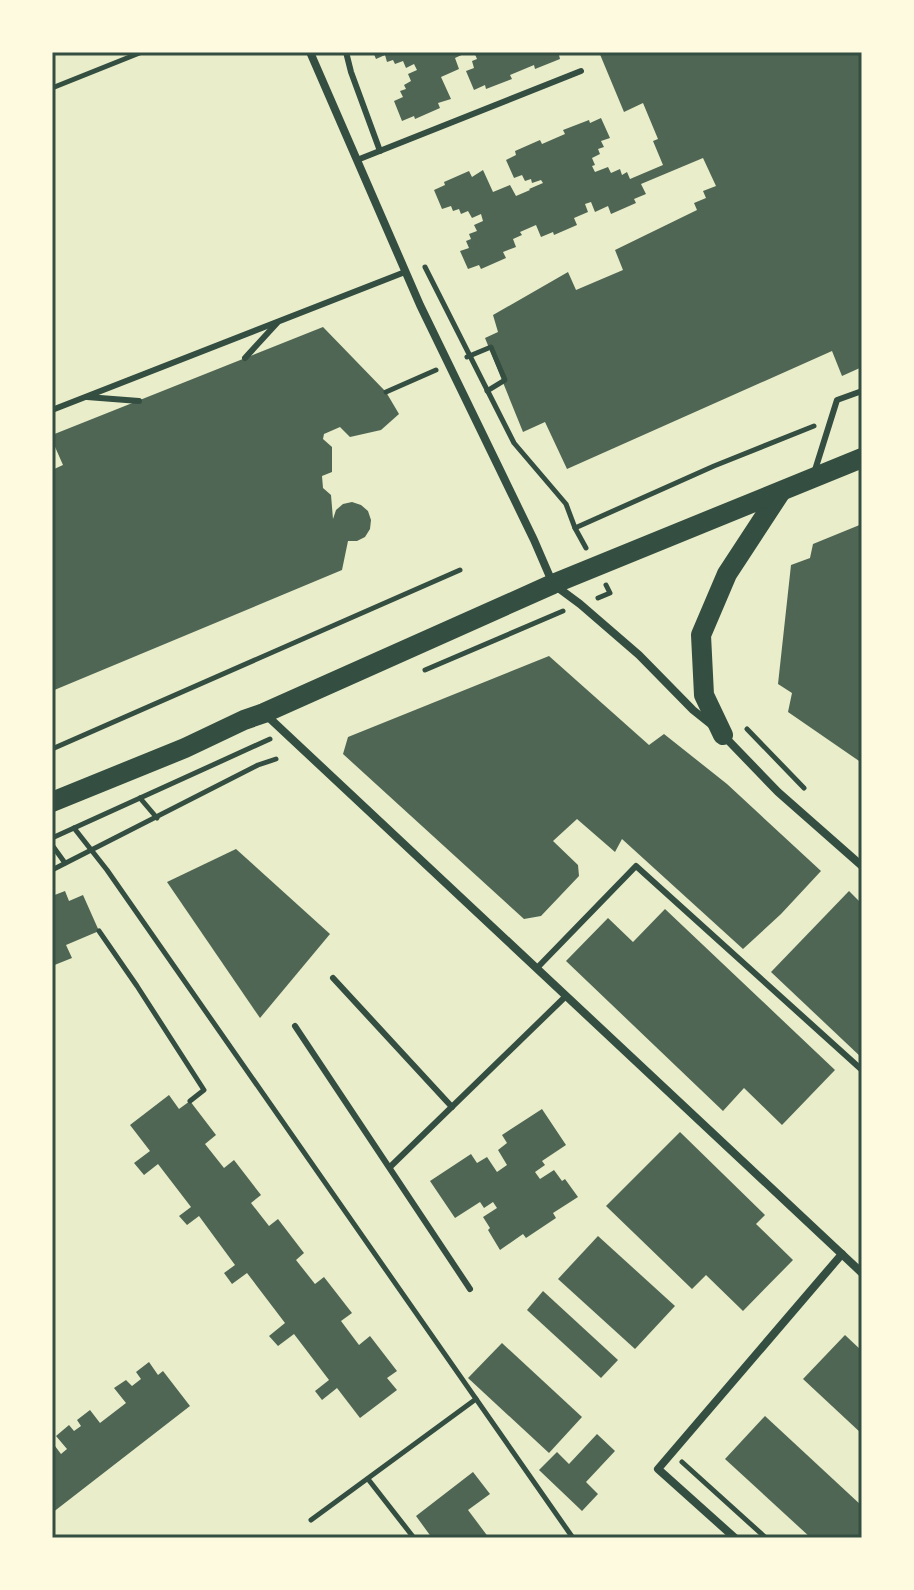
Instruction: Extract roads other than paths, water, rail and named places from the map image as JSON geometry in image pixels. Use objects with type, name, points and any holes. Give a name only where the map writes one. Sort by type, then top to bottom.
[{"type":"main road","points":[[52,802],[185,748],[553,584],[862,458]]},
{"type":"main road","points":[[723,735],[704,695],[701,635],[727,574],[780,493]]},
{"type":"street","points":[[310,52],[420,305],[553,584],[639,655],[778,792],[862,866]]},
{"type":"street","points":[[264,713],[862,1273]]},
{"type":"street","points":[[735,1538],[658,1469],[842,1254]]},
{"type":"lane","points":[[346,52],[380,151]]},
{"type":"lane","points":[[357,160],[581,71]]},
{"type":"lane","points":[[52,410],[405,272]]},
{"type":"lane","points":[[245,358],[280,320]]},
{"type":"lane","points":[[812,480],[837,400],[862,391]]},
{"type":"lane","points":[[84,397],[139,401]]},
{"type":"lane","points":[[537,968],[636,866],[862,1070]]},
{"type":"lane","points":[[333,978],[452,1107]]},
{"type":"lane","points":[[390,1167],[566,996]]},
{"type":"lane","points":[[295,1026],[470,1289]]}]
